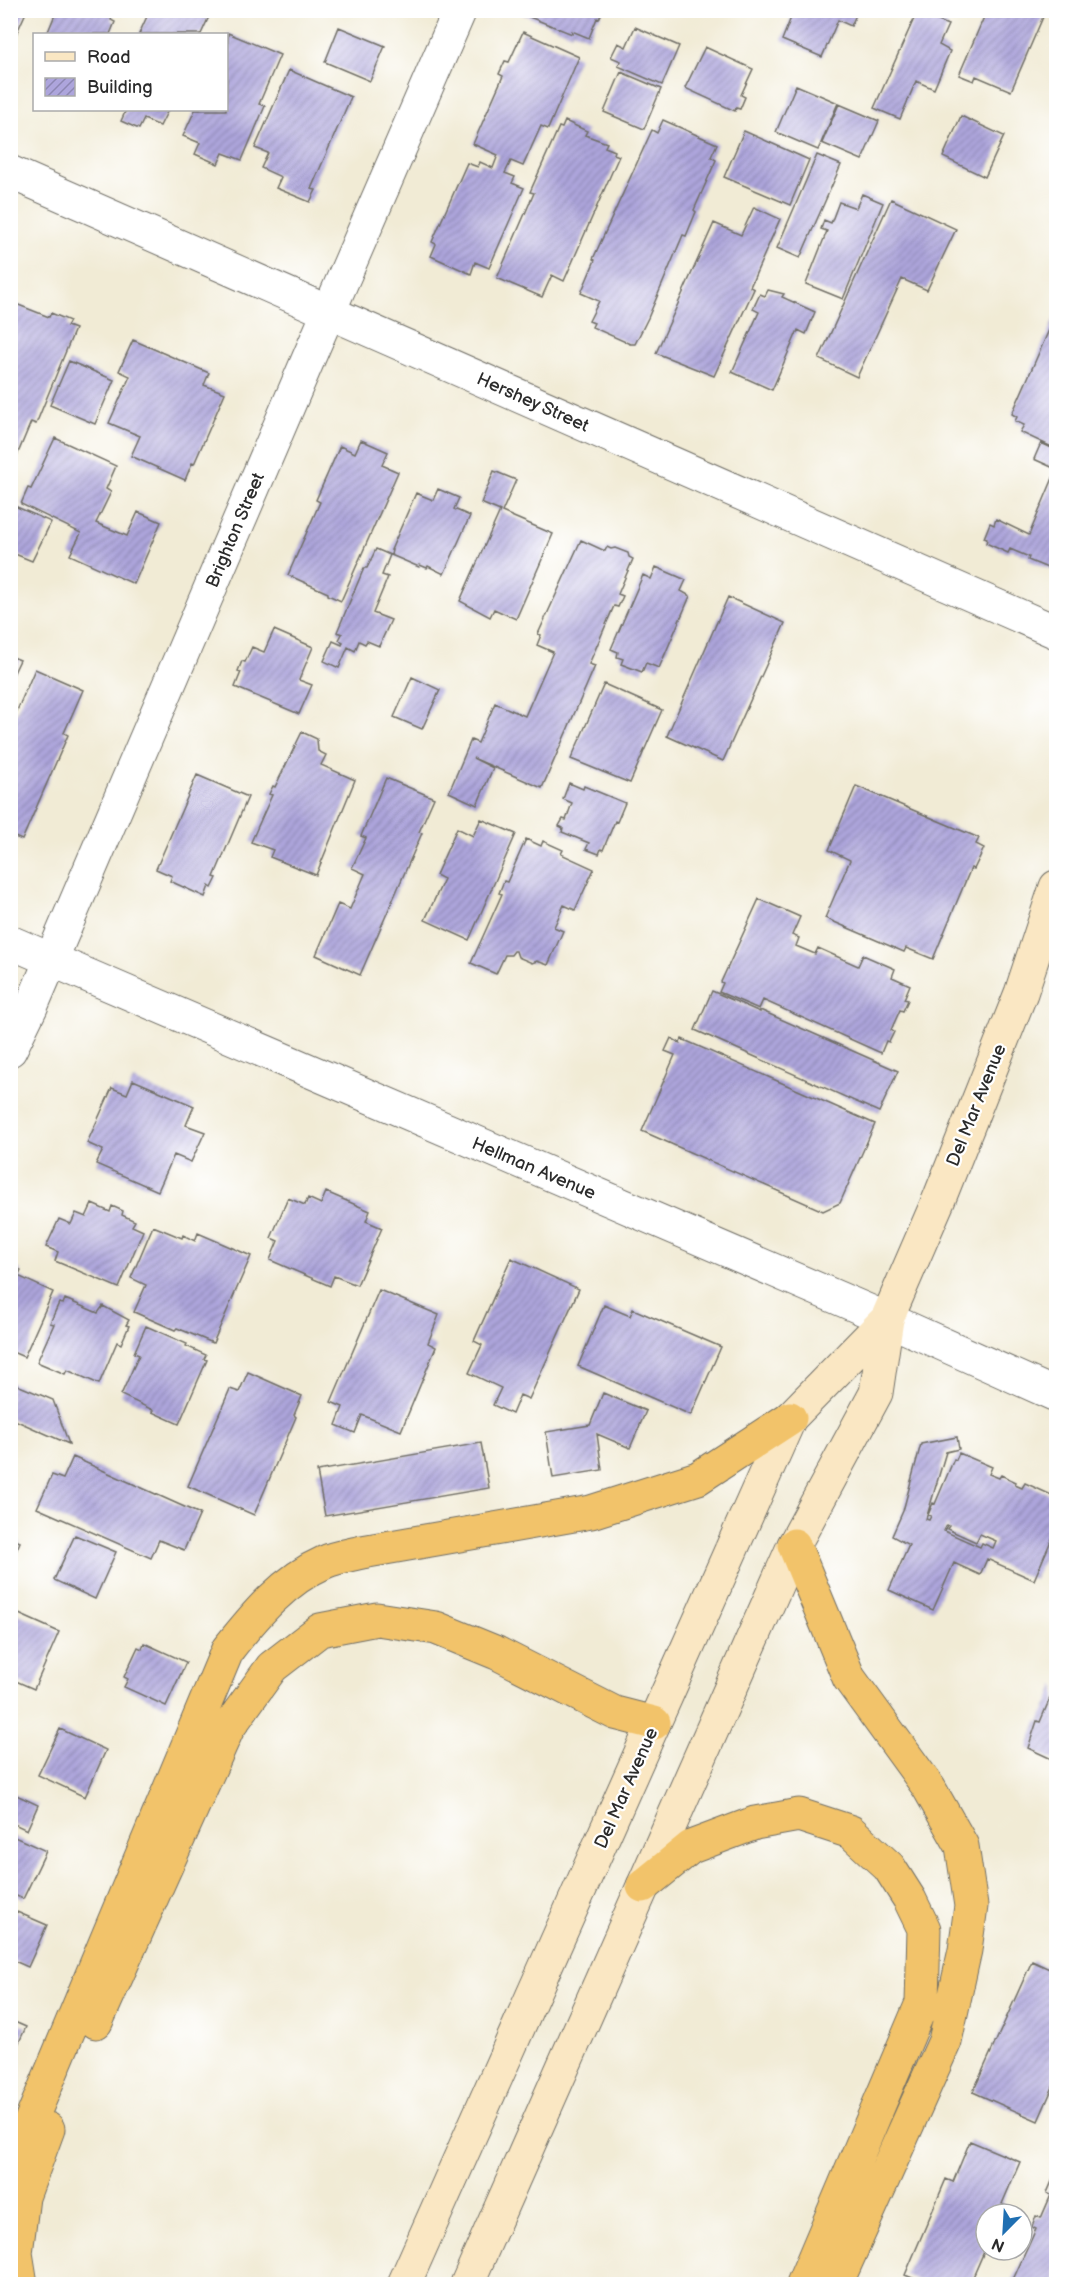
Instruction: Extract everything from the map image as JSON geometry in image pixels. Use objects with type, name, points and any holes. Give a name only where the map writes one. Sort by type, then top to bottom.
[{"type":"highway","points":[[10,2162],[25,2135],[228,1649],[256,1613],[295,1579],[327,1561],[362,1552],[591,1512],[698,1478],[790,1418]]},
{"type":"highway","points":[[794,1545],[849,1678],[928,1788],[962,1846],[971,1906],[965,1950],[945,2041],[836,2284]]},
{"type":"highway","points":[[21,2284],[16,2253],[23,2197],[43,2141],[228,1728],[273,1667],[320,1630],[378,1619],[436,1628],[497,1653],[615,1713],[654,1724]]},
{"type":"highway","points":[[643,1886],[691,1847],[755,1823],[799,1815],[851,1832],[889,1867],[910,1900],[924,1929],[922,2003],[803,2284]]},
{"type":"main road","name":"Del Mar Avenue","points":[[467,2284],[794,1545],[876,1393],[887,1319],[939,1199],[1021,993],[1056,887]]},
{"type":"main road","name":"Del Mar Avenue","points":[[404,2284],[790,1418],[887,1319]]},
{"type":"street","name":"Brighton Street","points":[[10,1050],[51,960],[460,10]]},
{"type":"street","name":"Hershey Street","points":[[10,172],[1056,632]]},
{"type":"street","name":"Hellman Avenue","points":[[10,942],[887,1319],[1056,1395]]},
{"type":"building","points":[[10,10],[27,10],[10,48]]},
{"type":"building","points":[[57,10],[115,10],[111,20],[115,22],[110,33],[47,33]]},
{"type":"building","points":[[150,10],[212,10],[201,33],[139,33]]},
{"type":"building","points":[[524,10],[603,10],[589,38],[572,31],[572,34],[522,14]]},
{"type":"building","points":[[794,10],[858,10],[851,26],[838,20],[822,57],[782,40]]},
{"type":"building","points":[[987,10],[1046,10],[1011,91],[976,76],[974,81],[959,75]]},
{"type":"building","points":[[917,12],[948,25],[939,45],[950,51],[934,89],[916,81],[900,119],[874,108]]},
{"type":"building","points":[[339,27],[385,46],[370,81],[325,62]]},
{"type":"building","points":[[635,27],[679,46],[662,85],[618,66],[621,61],[611,57],[618,43],[626,47]]},
{"type":"building","points":[[523,32],[579,57],[548,129],[541,126],[523,166],[511,161],[505,173],[515,177],[512,183],[524,188],[489,268],[475,262],[471,274],[431,256],[436,244],[432,242],[467,163],[478,167],[480,162],[493,168],[498,155],[473,144],[503,76],[499,74],[505,61],[509,62]]},
{"type":"building","points":[[228,33],[280,55],[259,104],[265,106],[242,160],[223,153],[218,164],[195,154],[200,143],[183,136],[195,111],[228,111]]},
{"type":"building","points":[[705,47],[753,69],[741,95],[745,97],[740,109],[736,108],[735,111],[685,88]]},
{"type":"building","points":[[289,70],[351,97],[311,189],[316,190],[310,202],[276,188],[281,177],[261,168],[268,153],[255,148]]},
{"type":"building","points":[[621,72],[661,89],[644,129],[604,112]]},
{"type":"building","points":[[796,85],[838,103],[818,150],[776,132]]},
{"type":"building","points":[[839,104],[879,121],[862,160],[822,143]]},
{"type":"building","points":[[126,111],[168,111],[160,126],[144,119],[139,129],[121,121]]},
{"type":"building","points":[[961,116],[1004,136],[985,177],[943,157]]},
{"type":"building","points":[[663,120],[717,144],[711,157],[716,160],[694,210],[696,212],[686,236],[683,235],[648,318],[635,344],[630,344],[592,327],[594,323],[589,321],[599,301],[581,293],[595,260],[593,259],[652,130],[657,133]]},
{"type":"building","points":[[565,121],[587,131],[585,135],[607,143],[605,147],[615,151],[614,154],[619,156],[564,281],[552,275],[542,297],[497,278],[534,193],[530,192],[559,127],[562,128]]},
{"type":"building","points":[[744,131],[809,160],[790,205],[724,177]]},
{"type":"building","points":[[817,155],[841,165],[800,258],[777,248]]},
{"type":"building","points":[[862,194],[883,203],[843,299],[806,284],[827,231],[821,229],[824,220],[831,223],[839,202],[856,208]]},
{"type":"building","points":[[891,199],[956,229],[927,290],[902,279],[857,377],[819,359]]},
{"type":"building","points":[[754,207],[780,219],[750,287],[754,289],[714,376],[656,353],[714,223],[741,235]]},
{"type":"building","points":[[768,290],[784,294],[782,297],[815,312],[806,334],[798,330],[772,390],[732,372],[759,312],[753,309],[760,294],[765,296]]},
{"type":"building","points":[[16,304],[49,317],[51,313],[70,321],[67,326],[75,329],[36,424],[31,422],[11,470],[15,472],[11,482],[10,317]]},
{"type":"building","points":[[1056,314],[1056,449],[1020,432],[1024,425],[1015,421],[1017,417],[1012,414]]},
{"type":"building","points":[[133,340],[209,373],[204,385],[225,393],[185,480],[131,456],[140,436],[109,423],[130,376],[119,371]]},
{"type":"building","points":[[69,361],[114,380],[95,424],[50,405]]},
{"type":"building","points":[[55,438],[116,466],[106,489],[111,492],[96,523],[127,536],[138,512],[161,522],[134,584],[70,555],[81,533],[21,504],[28,488],[31,489]]},
{"type":"building","points":[[361,440],[388,452],[382,465],[398,472],[341,601],[288,575],[320,502],[316,500],[340,446],[355,453]]},
{"type":"building","points":[[1041,443],[1056,450],[1056,469],[1034,459]]},
{"type":"building","points":[[494,471],[516,480],[502,512],[553,534],[516,619],[494,609],[490,617],[460,601],[500,511],[481,503]]},
{"type":"building","points":[[1056,471],[1056,569],[1051,566],[1050,569],[1028,560],[1029,557],[1010,549],[1008,553],[986,543],[987,539],[984,538],[990,523],[994,525],[996,519],[1029,535]]},
{"type":"building","points":[[438,489],[459,498],[454,509],[470,516],[444,574],[428,566],[427,568],[420,565],[419,567],[391,555],[391,550],[416,493],[433,500]]},
{"type":"building","points":[[10,504],[51,522],[32,561],[10,552]]},
{"type":"building","points":[[581,540],[605,551],[607,547],[615,548],[628,553],[633,559],[618,594],[623,596],[618,607],[614,606],[589,664],[595,666],[542,788],[473,758],[493,768],[477,805],[449,792],[471,740],[478,743],[495,703],[525,716],[553,652],[537,645],[541,635],[538,634]]},
{"type":"building","points":[[376,549],[390,555],[382,575],[388,577],[373,613],[391,620],[379,646],[367,641],[365,644],[359,641],[355,651],[348,647],[339,668],[324,661],[333,641],[342,645],[343,642],[339,640],[342,634],[337,632],[364,568],[367,568]]},
{"type":"building","points":[[656,567],[686,580],[681,591],[690,596],[659,668],[646,663],[642,672],[621,664],[623,659],[617,657],[618,652],[611,649],[643,575],[651,579]]},
{"type":"building","points":[[728,597],[785,623],[723,761],[667,736]]},
{"type":"building","points":[[274,630],[313,647],[299,680],[312,685],[299,714],[235,687],[241,672],[238,671],[242,661],[245,662],[252,647],[264,652]]},
{"type":"building","points":[[10,656],[20,660],[10,681]]},
{"type":"building","points":[[35,669],[83,690],[64,733],[68,735],[22,840],[10,835],[10,712],[16,713]]},
{"type":"building","points":[[412,677],[440,690],[422,729],[394,717]]},
{"type":"building","points":[[604,684],[662,710],[630,783],[571,759]]},
{"type":"building","points":[[302,732],[317,739],[318,751],[326,755],[321,765],[355,780],[316,875],[270,857],[273,850],[251,842],[272,795],[269,794],[273,786],[275,787]]},
{"type":"building","points":[[197,775],[248,797],[214,877],[217,878],[212,888],[209,886],[205,897],[170,881],[172,876],[156,869]]},
{"type":"building","points":[[386,778],[434,798],[419,832],[422,833],[360,975],[316,955],[338,904],[350,909],[365,874],[352,868],[366,838],[361,836]]},
{"type":"building","points":[[569,783],[583,789],[584,786],[625,803],[599,854],[586,849],[589,843],[562,832],[563,828],[559,826],[563,819],[566,820],[572,803],[563,799]]},
{"type":"building","points":[[856,786],[979,838],[976,844],[984,848],[974,869],[971,868],[933,959],[906,948],[904,952],[825,918],[850,860],[829,850]]},
{"type":"building","points":[[481,819],[516,834],[469,940],[425,920],[444,879],[436,875],[457,828],[473,836]]},
{"type":"building","points":[[526,839],[541,846],[543,841],[563,850],[561,854],[594,869],[575,910],[564,905],[554,927],[563,931],[548,965],[537,961],[532,963],[518,957],[514,951],[511,955],[505,955],[496,974],[471,963],[502,894],[499,893],[504,881],[507,882]]},
{"type":"building","points":[[759,899],[800,917],[792,935],[799,938],[796,946],[815,954],[818,948],[858,966],[863,955],[895,969],[892,977],[910,985],[904,999],[908,1000],[903,1011],[900,1010],[891,1030],[894,1032],[889,1042],[886,1041],[881,1053],[763,1000],[759,1009],[719,992],[723,983],[721,982]]},
{"type":"building","points":[[712,991],[898,1071],[879,1112],[695,1030]]},
{"type":"building","points":[[671,1038],[680,1043],[682,1039],[875,1124],[840,1203],[823,1211],[642,1131],[675,1055],[665,1051]]},
{"type":"building","points":[[133,1080],[194,1106],[186,1125],[205,1132],[191,1162],[174,1155],[158,1191],[96,1164],[103,1150],[87,1143],[112,1088],[127,1094]]},
{"type":"building","points":[[326,1192],[370,1211],[366,1221],[382,1228],[357,1285],[334,1276],[330,1286],[270,1260],[278,1241],[271,1238],[288,1198],[305,1205],[308,1198],[321,1204]]},
{"type":"building","points":[[92,1204],[110,1212],[112,1206],[123,1211],[122,1215],[135,1221],[132,1226],[143,1231],[119,1288],[55,1261],[58,1252],[46,1247],[59,1219],[71,1224],[76,1213],[86,1217]]},
{"type":"building","points":[[153,1226],[195,1241],[198,1233],[251,1256],[213,1343],[134,1312],[146,1285],[131,1278]]},
{"type":"building","points":[[511,1258],[579,1289],[529,1399],[520,1395],[512,1414],[493,1405],[501,1388],[469,1373],[482,1345],[474,1341]]},
{"type":"building","points":[[10,1265],[21,1270],[18,1276],[53,1292],[24,1357],[10,1351]]},
{"type":"building","points":[[379,1290],[439,1315],[428,1343],[436,1347],[401,1431],[362,1415],[355,1433],[336,1425],[343,1407],[331,1402]]},
{"type":"building","points":[[65,1299],[98,1313],[103,1306],[129,1320],[126,1325],[129,1326],[121,1344],[117,1342],[99,1384],[67,1370],[65,1374],[37,1362],[54,1324],[50,1323],[59,1303],[63,1304]]},
{"type":"building","points":[[604,1305],[630,1316],[633,1309],[721,1347],[691,1415],[578,1366]]},
{"type":"building","points":[[146,1326],[206,1355],[204,1359],[207,1360],[179,1424],[121,1395],[139,1355],[134,1353]]},
{"type":"building","points":[[248,1372],[302,1396],[294,1415],[296,1417],[254,1515],[188,1486],[230,1389],[239,1392]]},
{"type":"building","points":[[10,1382],[53,1400],[69,1444],[10,1418]]},
{"type":"building","points":[[603,1393],[646,1411],[630,1448],[597,1434],[602,1470],[553,1478],[546,1432],[590,1425]]},
{"type":"building","points":[[957,1437],[959,1449],[946,1452],[926,1519],[929,1520],[931,1516],[928,1515],[933,1503],[935,1504],[954,1459],[956,1460],[959,1453],[992,1467],[989,1474],[999,1478],[1001,1475],[1016,1482],[1015,1485],[1022,1488],[1025,1483],[1056,1497],[1056,1529],[1034,1580],[987,1559],[980,1575],[954,1563],[933,1610],[889,1590],[909,1545],[892,1536],[903,1511],[921,1444]],"holes":[[[947,1525],[949,1526],[947,1529],[976,1542],[980,1534],[996,1541],[993,1548],[982,1543],[980,1547],[944,1531]]]},
{"type":"building","points":[[481,1443],[489,1488],[325,1516],[317,1471]]},
{"type":"building","points":[[73,1457],[200,1514],[184,1550],[159,1540],[151,1558],[37,1508],[52,1475],[63,1479]]},
{"type":"building","points":[[75,1535],[116,1552],[95,1599],[54,1580]]},
{"type":"building","points":[[10,1538],[20,1542],[11,1563],[10,1563]]},
{"type":"building","points":[[10,1610],[59,1632],[34,1689],[16,1681],[15,1684],[10,1682]]},
{"type":"building","points":[[144,1643],[186,1662],[166,1706],[124,1687],[128,1679],[124,1677],[138,1647],[142,1649]]},
{"type":"building","points":[[1056,1684],[1056,1761],[1028,1748],[1037,1721],[1040,1722]]},
{"type":"building","points":[[60,1729],[106,1750],[85,1797],[38,1775]]},
{"type":"building","points":[[10,1792],[38,1805],[27,1830],[10,1820]]},
{"type":"building","points":[[10,1835],[46,1851],[23,1899],[10,1893]]},
{"type":"building","points":[[10,1909],[47,1925],[28,1967],[10,1959]]},
{"type":"building","points":[[1032,1961],[1056,1972],[1056,2080],[1038,2121],[973,2092]]},
{"type":"building","points":[[10,2020],[26,2027],[10,2062]]},
{"type":"building","points":[[970,2141],[1020,2162],[1003,2202],[974,2202],[974,2262],[980,2262],[970,2284],[927,2284],[905,2275],[946,2179],[953,2182]]},
{"type":"building","points":[[1056,2172],[1056,2284],[1011,2284],[1021,2262],[1034,2262],[1036,2229],[1034,2222],[1036,2216],[1041,2218],[1051,2195],[1047,2193]]}]
